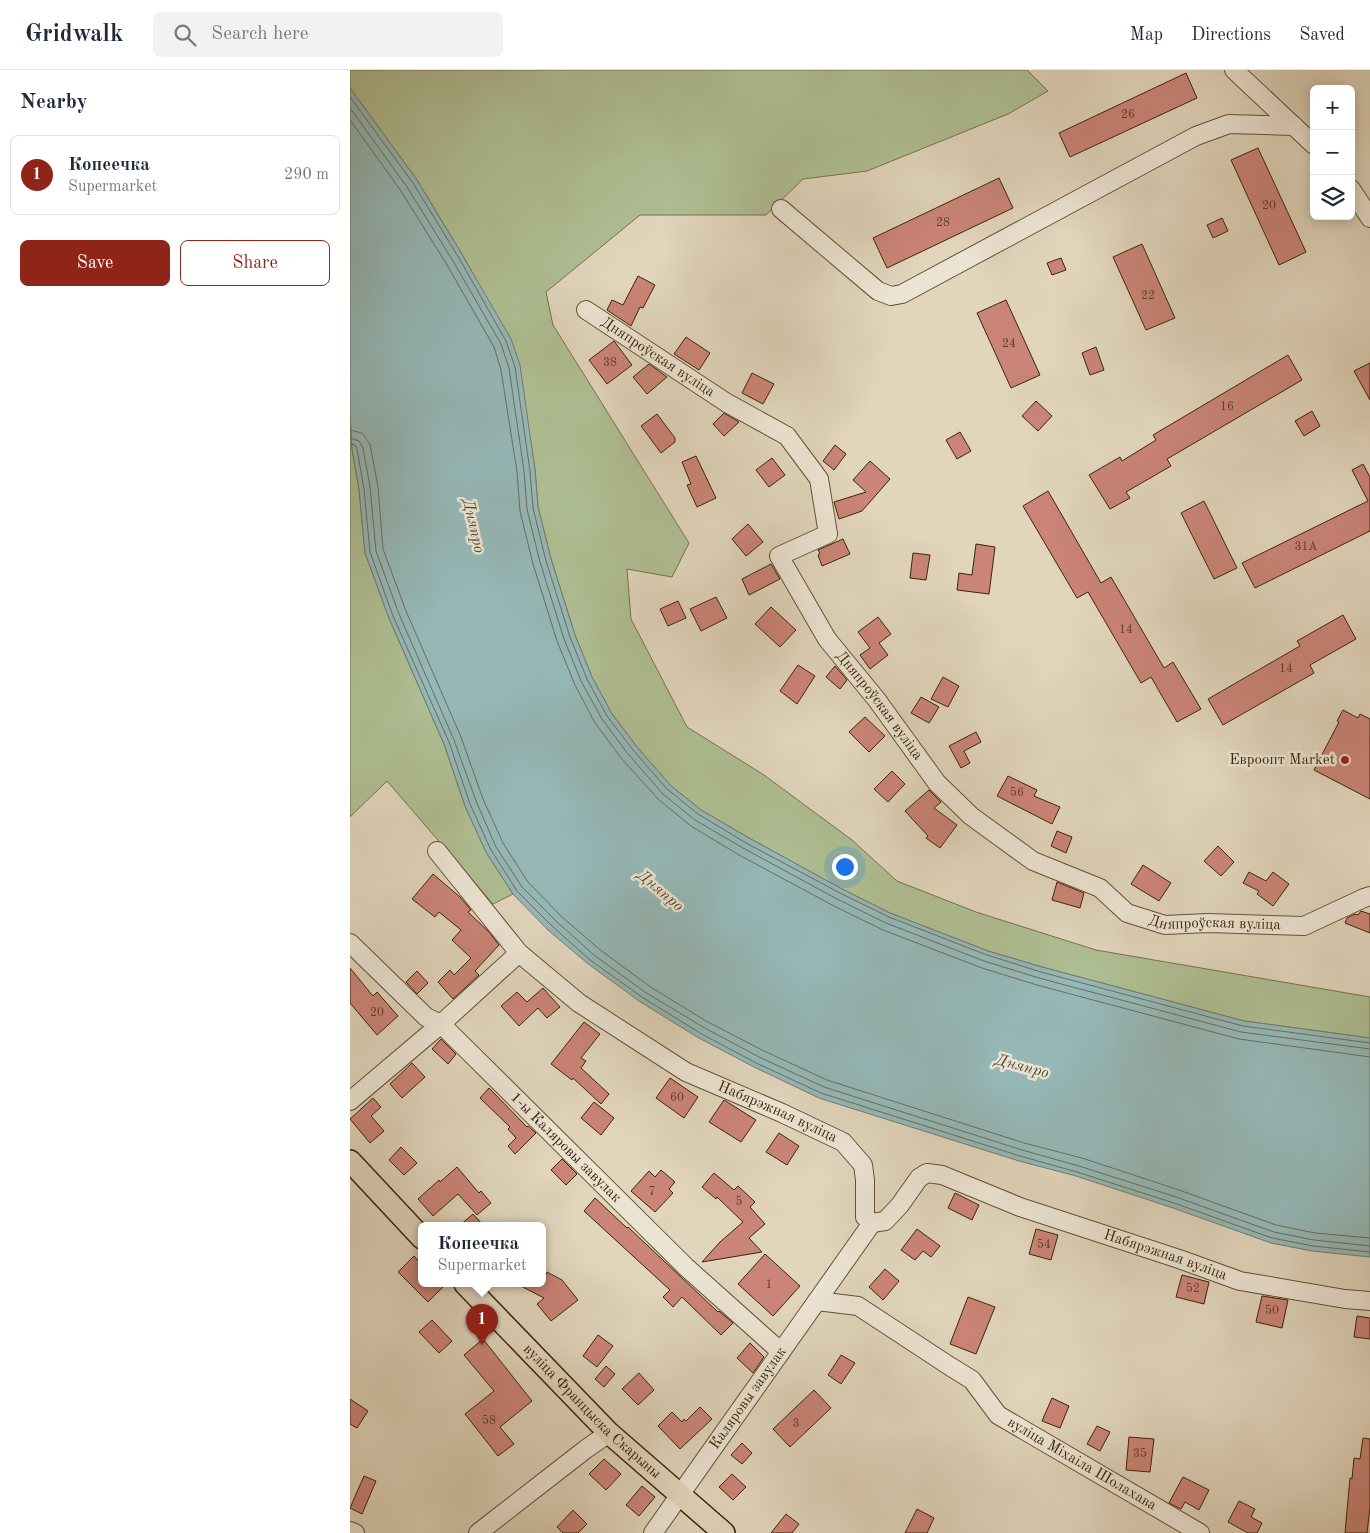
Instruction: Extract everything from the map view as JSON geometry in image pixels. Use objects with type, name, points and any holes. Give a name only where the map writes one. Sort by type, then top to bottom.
[{"type":"main road","points":[[350,1161],[418,1234]]},
{"type":"main road","name":"вуліца Францыска Скарыны","points":[[468,1287],[609,1433],[724,1533]]},
{"type":"street","points":[[1234,70],[1310,141]]},
{"type":"street","points":[[781,209],[878,291],[891,296],[902,294],[1196,136],[1230,124],[1294,126]]},
{"type":"street","points":[[1355,195],[1370,218]]},
{"type":"street","name":"Дняпроўская вуліца","points":[[586,310],[727,403],[787,436],[819,479],[828,534],[779,556],[827,639],[877,700],[937,783],[971,816],[1033,861],[1100,888],[1127,913],[1165,925],[1304,926],[1370,896]]},
{"type":"street","name":"Набярэжная вуліца","points":[[438,851],[519,953],[579,1002],[686,1072],[782,1113],[843,1142],[863,1165],[865,1217],[872,1223],[885,1222],[919,1178],[927,1173],[942,1175],[1020,1207],[1240,1281],[1345,1299],[1370,1300]]},
{"type":"street","name":"1-ы Каляровы завулак","points":[[350,943],[426,1017],[441,1024],[686,1266],[781,1352]]},
{"type":"street","points":[[350,1100],[441,1024],[519,953]]},
{"type":"street","name":"Каляровы завулак","points":[[653,1533],[872,1223]]},
{"type":"street","name":"вуліца Міхаіла Шолахава","points":[[817,1300],[858,1306],[972,1380],[998,1415],[1200,1533]]},
{"type":"street","points":[[478,1533],[609,1433]]},
{"type":"street","points":[[350,1531],[355,1533]]},
{"type":"green space","points":[[350,70],[1027,70],[1048,91],[1008,114],[867,171],[803,179],[766,215],[640,215],[546,292],[553,325],[689,543],[672,577],[627,569],[631,619],[687,727],[764,775],[852,840],[897,881],[976,912],[1096,950],[1370,997],[1370,1038],[1244,1021],[988,951],[890,913],[842,889],[701,810],[670,785],[637,747],[612,714],[592,677],[575,635],[551,559],[538,507],[530,438],[480,287],[417,180],[350,88]]},
{"type":"green space","points":[[350,411],[352,449],[359,489],[365,553],[389,618],[444,744],[465,806],[486,852],[513,894],[493,904],[387,781],[350,817]]},
{"type":"water","name":"Дняпро","points":[[350,88],[417,180],[511,339],[520,365],[535,470],[538,507],[551,559],[575,635],[592,677],[612,714],[637,747],[670,785],[701,810],[842,889],[890,913],[988,951],[1244,1021],[1370,1038],[1370,1257],[1312,1251],[1271,1243],[1076,1176],[1019,1161],[819,1098],[697,1037],[639,1001],[587,963],[548,930],[513,894],[486,852],[465,806],[444,744],[389,618],[365,553],[359,489],[352,449],[350,411]]},
{"type":"building","points":[[1186,73],[1197,98],[1070,157],[1059,133]]},
{"type":"building","points":[[1258,148],[1306,252],[1279,265],[1231,160]]},
{"type":"building","points":[[999,178],[1013,208],[887,268],[873,238]]},
{"type":"building","points":[[1222,218],[1228,231],[1213,238],[1207,225]]},
{"type":"building","points":[[1142,244],[1175,318],[1146,330],[1113,257]]},
{"type":"building","points":[[1061,258],[1066,270],[1052,275],[1047,263]]},
{"type":"building","points":[[638,276],[655,285],[643,308],[640,307],[631,326],[607,310],[612,300],[623,305]]},
{"type":"building","points":[[1006,300],[1040,375],[1011,388],[977,313]]},
{"type":"building","points":[[686,337],[710,353],[699,370],[674,354]]},
{"type":"building","points":[[614,341],[632,365],[607,384],[589,360]]},
{"type":"building","points":[[1096,347],[1104,370],[1090,375],[1082,353]]},
{"type":"building","points":[[1288,355],[1302,380],[1167,459],[1171,466],[1126,492],[1130,498],[1110,509],[1089,475],[1120,457],[1122,461],[1156,440],[1153,435]]},
{"type":"building","points":[[1370,363],[1370,400],[1354,371]]},
{"type":"building","points":[[649,364],[667,377],[647,394],[633,377]]},
{"type":"building","points":[[752,373],[774,384],[763,404],[742,393]]},
{"type":"building","points":[[1036,401],[1052,416],[1038,431],[1022,416]]},
{"type":"building","points":[[1312,411],[1320,426],[1304,436],[1295,421]]},
{"type":"building","points":[[724,413],[739,422],[724,436],[713,424]]},
{"type":"building","points":[[657,414],[675,438],[675,442],[661,453],[641,426]]},
{"type":"building","points":[[960,432],[971,451],[957,459],[946,440]]},
{"type":"building","points":[[835,445],[846,454],[834,470],[823,461]]},
{"type":"building","points":[[696,456],[716,498],[697,507],[687,485],[691,484],[682,462]]},
{"type":"building","points":[[772,458],[785,475],[769,487],[756,470]]},
{"type":"building","points":[[870,461],[890,479],[862,511],[839,519],[834,502],[866,492],[853,480]]},
{"type":"building","points":[[1363,464],[1370,477],[1370,531],[1255,588],[1242,563],[1368,501],[1352,470]]},
{"type":"building","points":[[1048,491],[1101,583],[1111,577],[1164,668],[1173,662],[1201,709],[1177,722],[1151,677],[1141,683],[1088,592],[1077,598],[1023,506]]},
{"type":"building","points":[[1204,501],[1237,568],[1214,579],[1181,513]]},
{"type":"building","points":[[748,524],[763,542],[746,556],[732,539]]},
{"type":"building","points":[[843,539],[850,554],[822,566],[818,550]]},
{"type":"building","points":[[976,544],[995,547],[989,594],[957,590],[959,573],[972,575]]},
{"type":"building","points":[[913,553],[930,555],[926,580],[910,578]]},
{"type":"building","points":[[771,564],[780,579],[749,595],[742,579]]},
{"type":"building","points":[[716,597],[727,618],[701,631],[690,609]]},
{"type":"building","points":[[678,601],[686,618],[668,626],[660,609]]},
{"type":"building","points":[[771,607],[796,630],[780,647],[755,624]]},
{"type":"building","points":[[1343,615],[1356,639],[1310,665],[1314,673],[1223,725],[1208,699],[1300,646],[1297,641]]},
{"type":"building","points":[[878,617],[891,634],[879,643],[888,655],[870,669],[860,655],[870,648],[858,632]]},
{"type":"building","points":[[798,665],[815,676],[797,704],[780,691]]},
{"type":"building","points":[[835,666],[847,680],[840,689],[826,677]]},
{"type":"building","points":[[943,677],[959,686],[948,707],[931,699]]},
{"type":"building","points":[[921,697],[939,707],[929,723],[911,713]]},
{"type":"building","name":"Евроопт Market","points":[[1343,710],[1358,718],[1360,714],[1370,719],[1370,799],[1314,770],[1339,722],[1337,721]]},
{"type":"building","points":[[865,717],[885,736],[869,752],[849,732]]},
{"type":"building","points":[[976,732],[981,742],[964,751],[970,763],[961,768],[949,746]]},
{"type":"building","points":[[892,771],[905,784],[888,802],[874,789]]},
{"type":"building","points":[[1008,776],[1037,790],[1034,796],[1060,807],[1052,824],[997,796]]},
{"type":"building","points":[[929,790],[941,802],[934,808],[957,825],[940,848],[926,838],[928,836],[905,811]]},
{"type":"building","points":[[1057,831],[1072,837],[1066,853],[1051,846]]},
{"type":"building","points":[[1218,846],[1234,862],[1221,876],[1204,861]]},
{"type":"building","points":[[1143,865],[1171,883],[1159,901],[1131,884]]},
{"type":"building","points":[[1249,872],[1266,881],[1273,872],[1289,884],[1273,906],[1257,894],[1259,891],[1243,883]]},
{"type":"building","points":[[433,874],[460,897],[471,910],[468,912],[489,932],[499,945],[475,971],[479,975],[453,999],[438,982],[450,970],[454,975],[471,958],[452,940],[461,930],[439,912],[435,917],[412,899]]},
{"type":"building","points":[[1057,882],[1084,893],[1080,908],[1052,900]]},
{"type":"building","points":[[1361,911],[1370,914],[1370,933],[1345,923],[1347,918],[1355,914],[1358,915]]},
{"type":"building","points":[[350,968],[373,996],[377,992],[398,1016],[377,1035],[350,1003]]},
{"type":"building","points":[[417,971],[428,983],[417,994],[406,982]]},
{"type":"building","points":[[543,988],[560,1007],[547,1018],[538,1008],[519,1026],[501,1006],[517,992],[527,1002]]},
{"type":"building","points":[[584,1022],[600,1034],[581,1058],[586,1061],[581,1068],[609,1094],[601,1104],[573,1078],[572,1080],[551,1064]]},
{"type":"building","points":[[441,1039],[456,1054],[448,1064],[432,1049]]},
{"type":"building","points":[[412,1063],[425,1077],[402,1098],[390,1084]]},
{"type":"building","points":[[670,1078],[698,1097],[684,1118],[656,1098]]},
{"type":"building","points":[[489,1088],[527,1127],[536,1133],[515,1154],[508,1146],[516,1138],[508,1129],[510,1127],[480,1098]]},
{"type":"building","points":[[373,1098],[381,1107],[371,1116],[384,1131],[370,1143],[350,1119]]},
{"type":"building","points":[[724,1100],[756,1120],[741,1142],[709,1122]]},
{"type":"building","points":[[594,1102],[614,1118],[601,1135],[581,1118]]},
{"type":"building","points":[[779,1133],[799,1146],[787,1165],[766,1152]]},
{"type":"building","points":[[401,1147],[417,1163],[404,1175],[389,1160]]},
{"type":"building","points":[[562,1159],[577,1174],[566,1185],[551,1170]]},
{"type":"building","points":[[457,1167],[479,1193],[481,1191],[491,1203],[477,1215],[458,1194],[433,1216],[418,1199]]},
{"type":"building","points":[[661,1170],[675,1182],[669,1189],[673,1193],[655,1212],[631,1191],[649,1171],[655,1177]]},
{"type":"building","points":[[714,1173],[734,1190],[738,1186],[755,1202],[750,1207],[765,1224],[749,1238],[762,1252],[702,1262],[720,1242],[743,1222],[717,1197],[716,1199],[702,1187]]},
{"type":"building","points":[[955,1193],[979,1205],[972,1220],[948,1208]]},
{"type":"building","points":[[595,1198],[718,1312],[733,1323],[721,1335],[682,1297],[673,1307],[663,1297],[670,1290],[584,1211]]},
{"type":"building","points":[[473,1214],[480,1222],[464,1222]]},
{"type":"building","points":[[917,1229],[940,1246],[931,1257],[923,1251],[915,1260],[901,1250]]},
{"type":"building","points":[[1036,1229],[1058,1235],[1051,1260],[1029,1254]]},
{"type":"building","points":[[765,1254],[800,1286],[773,1316],[738,1284]]},
{"type":"building","points":[[414,1256],[418,1260],[418,1287],[443,1287],[428,1302],[398,1272]]},
{"type":"building","points":[[885,1269],[899,1281],[883,1300],[869,1287]]},
{"type":"building","points":[[547,1272],[562,1280],[578,1300],[551,1321],[537,1304],[544,1298],[523,1287],[546,1287]]},
{"type":"building","points":[[1182,1275],[1209,1282],[1204,1304],[1176,1297]]},
{"type":"building","points":[[1262,1296],[1288,1300],[1282,1328],[1256,1322]]},
{"type":"building","points":[[968,1297],[995,1307],[976,1354],[950,1344]]},
{"type":"building","points":[[1357,1316],[1370,1318],[1370,1339],[1354,1337]]},
{"type":"building","points":[[432,1320],[452,1341],[439,1353],[419,1332]]},
{"type":"building","points":[[598,1335],[613,1346],[597,1367],[583,1356]]},
{"type":"building","points":[[483,1339],[532,1401],[500,1427],[514,1444],[498,1456],[465,1414],[494,1391],[464,1355]]},
{"type":"building","points":[[750,1343],[764,1357],[753,1373],[737,1358]]},
{"type":"building","points":[[841,1355],[855,1363],[841,1384],[828,1375]]},
{"type":"building","points":[[606,1366],[615,1374],[604,1387],[595,1379]]},
{"type":"building","points":[[639,1373],[654,1390],[638,1405],[622,1389]]},
{"type":"building","points":[[814,1390],[831,1408],[790,1447],[773,1429]]},
{"type":"building","points":[[1052,1398],[1069,1406],[1060,1428],[1042,1421]]},
{"type":"building","points":[[350,1399],[368,1411],[357,1428],[350,1424]]},
{"type":"building","points":[[700,1407],[712,1419],[680,1449],[658,1426],[672,1412],[682,1422],[684,1419],[686,1421]]},
{"type":"building","points":[[1097,1426],[1110,1432],[1100,1451],[1087,1444]]},
{"type":"building","points":[[1129,1437],[1154,1439],[1150,1472],[1126,1470]]},
{"type":"building","points":[[1363,1438],[1370,1439],[1370,1507],[1367,1533],[1345,1533],[1350,1478],[1352,1479],[1354,1458],[1360,1459]]},
{"type":"building","points":[[742,1443],[752,1453],[742,1464],[731,1455]]},
{"type":"building","points":[[604,1459],[621,1474],[606,1490],[589,1474]]},
{"type":"building","points":[[732,1474],[746,1487],[733,1500],[719,1487]]},
{"type":"building","points":[[364,1476],[376,1481],[362,1514],[350,1508]]},
{"type":"building","points":[[1183,1477],[1209,1490],[1199,1510],[1185,1502],[1181,1509],[1169,1503]]},
{"type":"building","points":[[642,1486],[655,1497],[639,1516],[626,1505]]},
{"type":"building","points":[[1239,1501],[1255,1509],[1251,1517],[1262,1523],[1257,1533],[1248,1533],[1228,1522]]},
{"type":"building","points":[[917,1509],[934,1518],[927,1533],[905,1533]]},
{"type":"building","points":[[573,1510],[587,1524],[578,1533],[563,1533],[557,1527]]},
{"type":"building","points":[[786,1514],[799,1524],[792,1533],[771,1533]]},
{"type":"place","name":"Евроопт Market","points":[[1345,760]]},
{"type":"place","name":"Копеечка","points":[[482,1345]]}]
